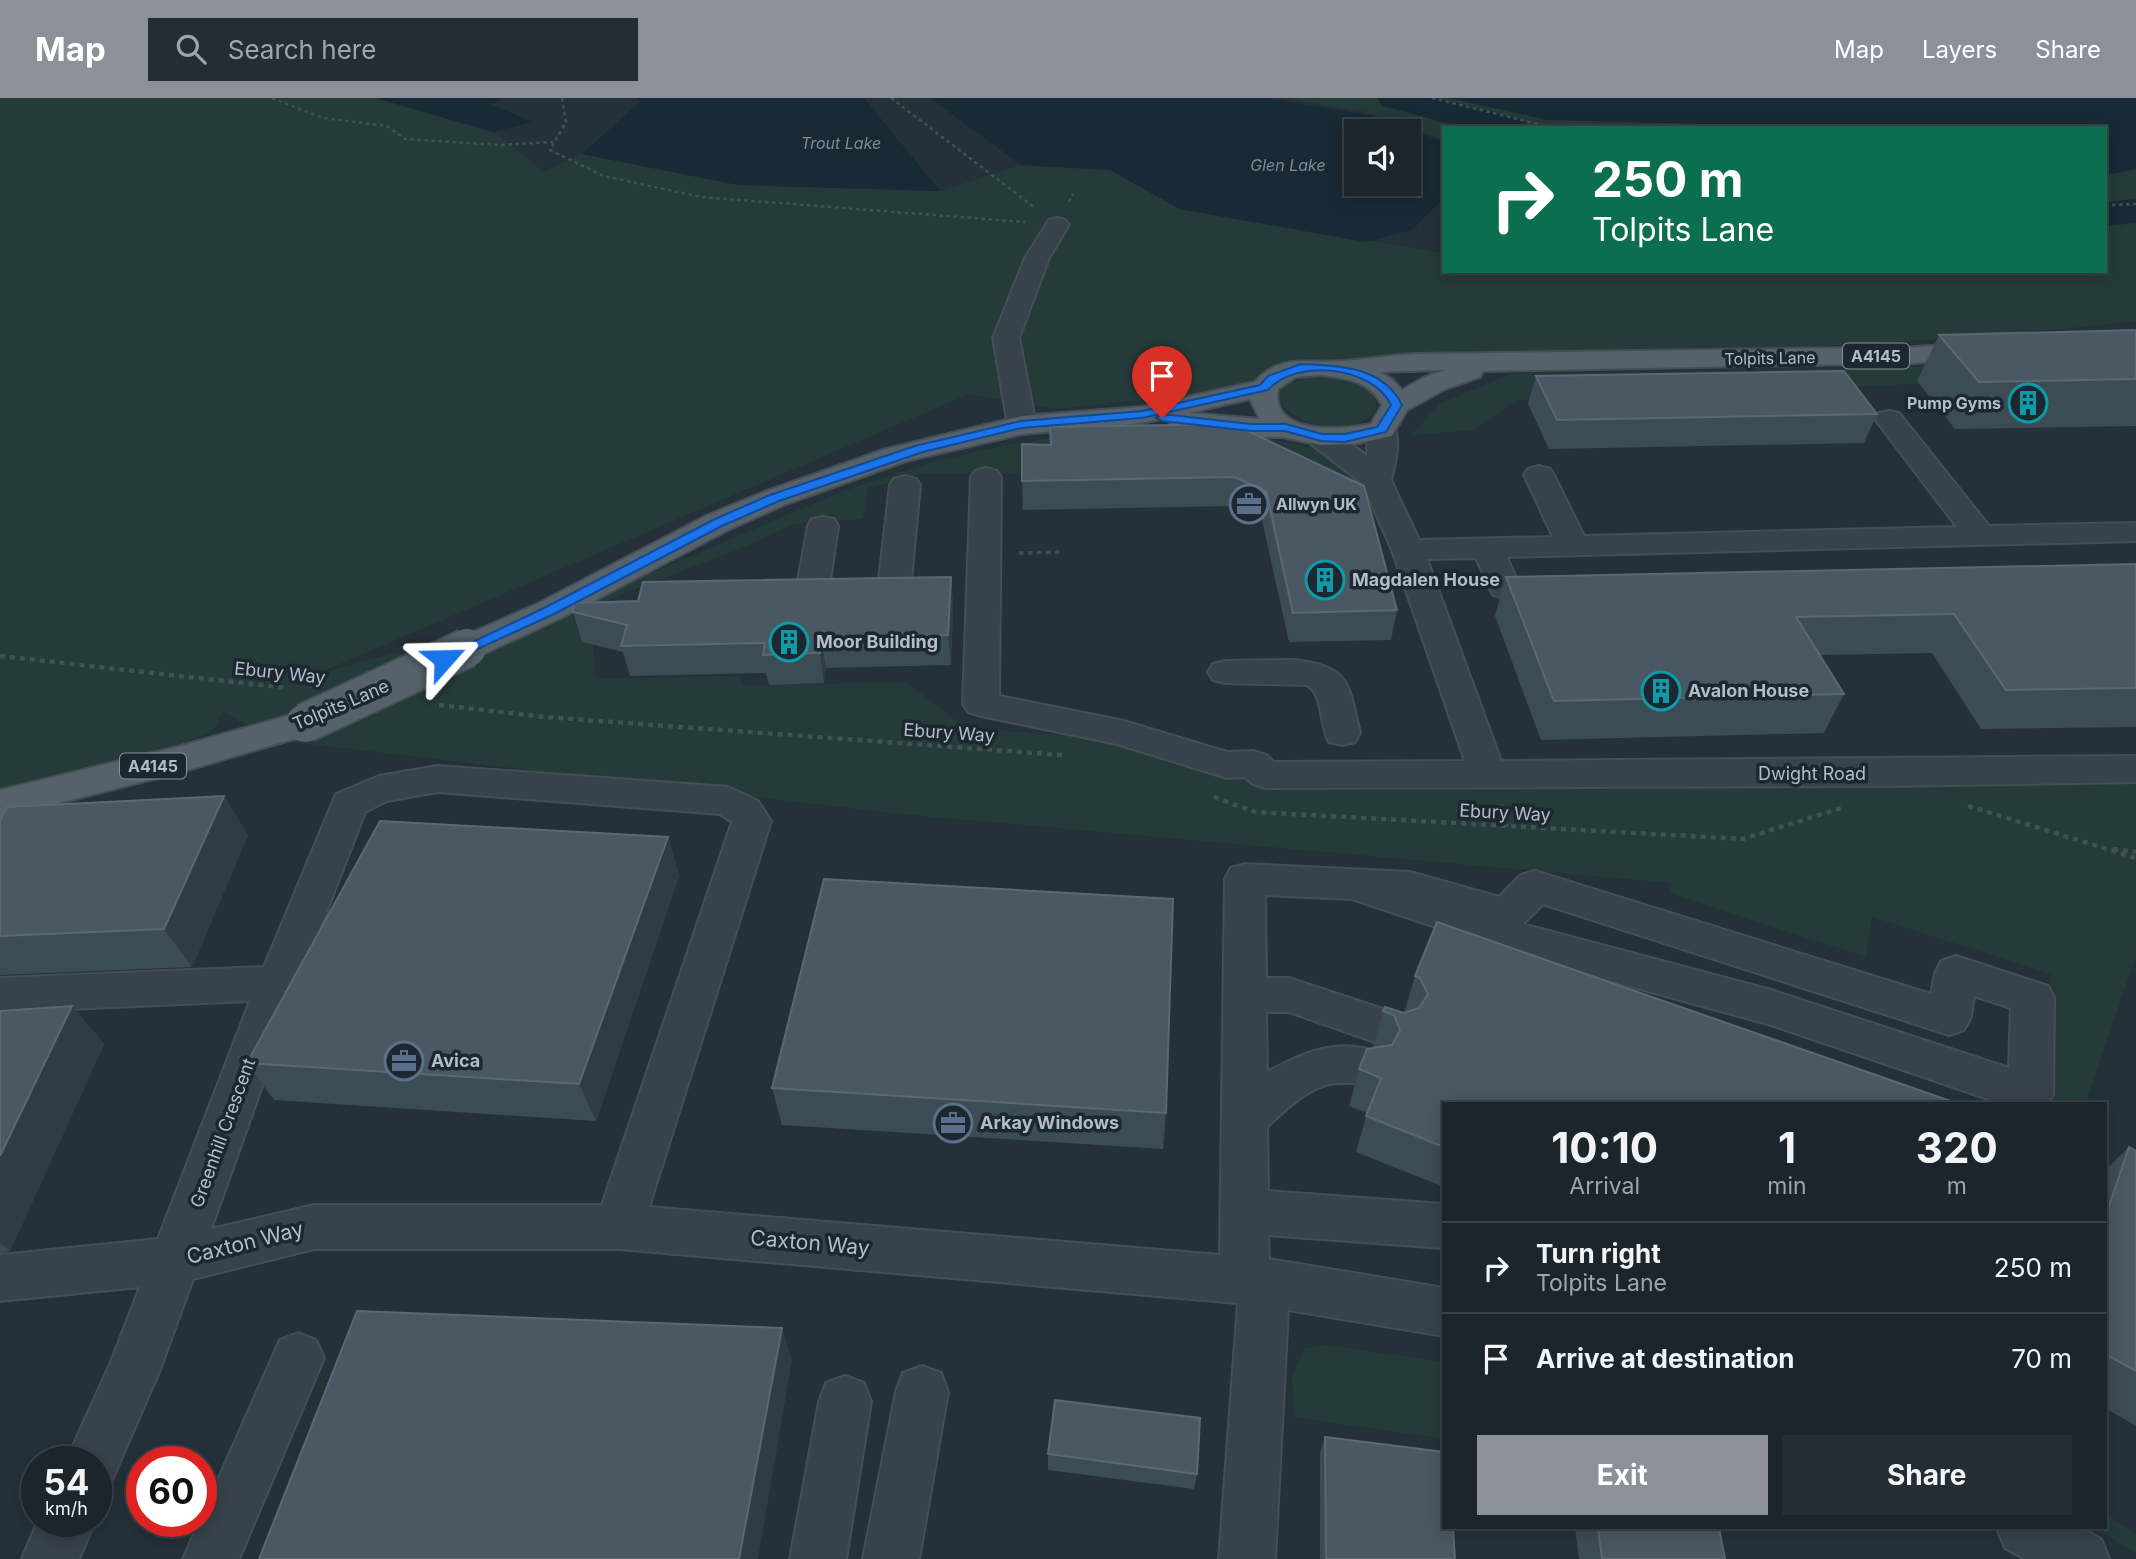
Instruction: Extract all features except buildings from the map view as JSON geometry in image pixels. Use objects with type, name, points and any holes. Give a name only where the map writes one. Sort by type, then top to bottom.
[{"type":"main road","name":"Tolpits Lane","points":[[0,804],[177,760],[302,706],[467,648],[549,611],[717,523],[775,498],[896,455],[1021,425],[1142,415],[1264,388],[1272,379],[1301,368],[1344,369],[1372,364],[1486,365],[1537,361],[1915,355],[2008,349]]},
{"type":"main road","name":"Tolpits Lane","points":[[1344,369],[1366,375],[1381,384],[1391,393],[1396,405],[1435,383],[1486,365]]},
{"type":"main road","points":[[1264,388],[1263,401],[1270,415],[1286,428]]},
{"type":"main road","points":[[1382,430],[1396,405]]},
{"type":"main road","name":"Tolpits Lane","points":[[1142,415],[1251,428],[1286,428],[1321,438],[1345,438],[1382,430]]},
{"type":"street","points":[[1021,425],[1006,338],[1037,258],[1057,225]]},
{"type":"street","points":[[1889,419],[1980,536]]},
{"type":"street","points":[[1376,480],[1381,462],[1382,430]]},
{"type":"street","points":[[1321,438],[1376,480],[1408,550],[1489,775]]},
{"type":"street","points":[[1539,475],[1573,545]]},
{"type":"street","points":[[975,570],[986,477]]},
{"type":"street","points":[[868,580],[905,485]]},
{"type":"street","points":[[823,526],[868,580]]},
{"type":"street","points":[[1408,550],[2136,532]]},
{"type":"street","points":[[1815,540],[1830,568]]},
{"type":"street","points":[[1736,542],[1753,571]]},
{"type":"street","points":[[1488,548],[1504,588],[1584,586]]},
{"type":"street","name":"Dwight Road","points":[[975,570],[981,704],[1124,733],[1227,765],[1253,764],[1266,775],[1886,773],[2136,769]]},
{"type":"street","points":[[778,582],[868,580]]},
{"type":"street","points":[[1225,672],[1311,673],[1325,679],[1331,688],[1342,733]]},
{"type":"street","name":"Greenhill Crescent","points":[[100,1446],[133,1372],[278,983],[349,804],[379,789],[437,779],[728,801],[746,811],[752,821],[619,1227]]},
{"type":"street","points":[[1247,1559],[1255,1281],[1245,1211],[1245,878],[1410,887],[1507,915],[1535,887],[1949,1017],[1956,973],[2033,998],[2029,1094],[1771,1008],[1534,944],[1352,884]]},
{"type":"street","points":[[0,995],[278,983]]},
{"type":"street","points":[[1245,995],[1289,995],[1392,1030]]},
{"type":"street","points":[[1245,1119],[1275,1090],[1321,1066],[1365,1066]]},
{"type":"street","points":[[1245,1211],[1442,1226]]},
{"type":"street","name":"Caxton Way","points":[[0,1278],[176,1260],[314,1227],[619,1227],[1255,1281],[1442,1312]]},
{"type":"street","points":[[211,1559],[298,1358]]},
{"type":"street","points":[[891,1559],[922,1392]]},
{"type":"street","points":[[818,1559],[845,1402]]},
{"type":"street","points":[[2027,1529],[2081,1559]]},
{"type":"street","points":[[50,1559],[60,1537]]},
{"type":"path","points":[[272,98],[323,118],[387,126],[405,139],[500,145],[554,142]]},
{"type":"path","points":[[562,98],[566,122],[550,150],[604,176],[701,197],[1057,225]]},
{"type":"path","points":[[891,98],[1057,225]]},
{"type":"path","points":[[1432,98],[1546,126]]},
{"type":"path","points":[[2107,205],[2136,204]]},
{"type":"path","points":[[975,570],[1064,552]]},
{"type":"path","name":"Ebury Way","points":[[0,656],[302,706]]},
{"type":"path","name":"Ebury Way","points":[[436,705],[545,717],[1068,756]]},
{"type":"path","name":"Ebury Way","points":[[1206,794],[1255,812],[1743,839],[1857,803]]},
{"type":"path","points":[[1956,802],[2136,858]]},
{"type":"path","points":[[2100,847],[2136,852]]},
{"type":"green space","points":[[0,98],[376,98],[493,132],[544,172],[582,154],[738,185],[940,191],[1021,165],[1110,170],[1180,209],[1442,253],[1442,273],[2107,273],[2107,176],[2136,169],[2136,321],[1847,345],[1365,362],[1316,359],[1282,365],[1250,384],[1194,395],[1055,409],[969,394],[314,675],[589,600],[841,492],[929,463],[1006,445],[1090,433],[1258,436],[1310,448],[1338,458],[1359,471],[1376,499],[1336,504],[1023,473],[925,473],[868,488],[863,519],[794,524],[744,547],[590,607],[596,679],[740,676],[744,685],[906,682],[967,729],[1085,736],[1223,777],[1489,786],[2136,781],[2136,956],[2086,1102],[2047,1102],[2051,974],[1872,917],[1866,957],[1669,893],[1672,883],[900,814],[276,740],[223,712],[212,732],[134,761],[0,803]]},
{"type":"green space","points":[[1283,98],[1446,98],[1493,108],[1605,121],[1740,126],[1442,126],[1442,139],[1421,132],[1421,119],[1385,119],[1362,111]]},
{"type":"green space","points":[[2061,356],[2093,377],[1516,400],[1474,430],[1411,435],[1441,403],[1512,374],[1891,368]]},
{"type":"green space","points":[[1323,376],[1349,380],[1366,388],[1372,393],[1376,410],[1357,424],[1334,428],[1312,424],[1294,416],[1282,404],[1281,392],[1293,382]]},
{"type":"green space","points":[[1325,1345],[1442,1362],[1442,1439],[1294,1417],[1292,1376],[1304,1349]]},
{"type":"green space","points":[[2107,1515],[2136,1534],[2136,1553],[2096,1529],[2107,1529]]},
{"type":"water","points":[[376,98],[501,98],[492,105],[533,122],[493,132]]},
{"type":"water","name":"Trout Lake","points":[[634,98],[864,98],[940,191],[738,185],[582,154],[641,101]]},
{"type":"water","name":"Glen Lake","points":[[930,98],[1266,98],[1379,119],[1344,119],[1344,196],[1421,196],[1421,134],[1442,141],[1442,200],[1412,230],[1365,242],[1180,209],[1110,170],[1021,165]]},
{"type":"water","points":[[1450,98],[2136,98],[2136,169],[2107,175],[2107,126],[1788,126],[1547,120]]},
{"type":"waterway","points":[[1395,98],[1502,126]]},
{"type":"waterway","points":[[2107,214],[2136,211]]},
{"type":"place","name":"Pump Gyms","points":[[2028,403]]},
{"type":"place","name":"Allwyn UK","points":[[1249,504]]},
{"type":"place","name":"Magdalen House","points":[[1325,580]]},
{"type":"place","name":"Moor Building","points":[[789,642]]},
{"type":"place","name":"Avalon House","points":[[1661,691]]},
{"type":"place","name":"Avica","points":[[404,1061]]},
{"type":"place","name":"Arkay Windows","points":[[953,1123]]},
{"type":"route","points":[[444,659],[549,611],[717,523],[775,498],[896,455],[1021,425],[1142,415],[1240,394],[1264,388],[1272,379],[1301,368],[1344,369],[1366,375],[1391,393],[1396,405],[1382,430],[1345,438],[1321,438],[1286,428],[1251,428],[1162,418]]}]
